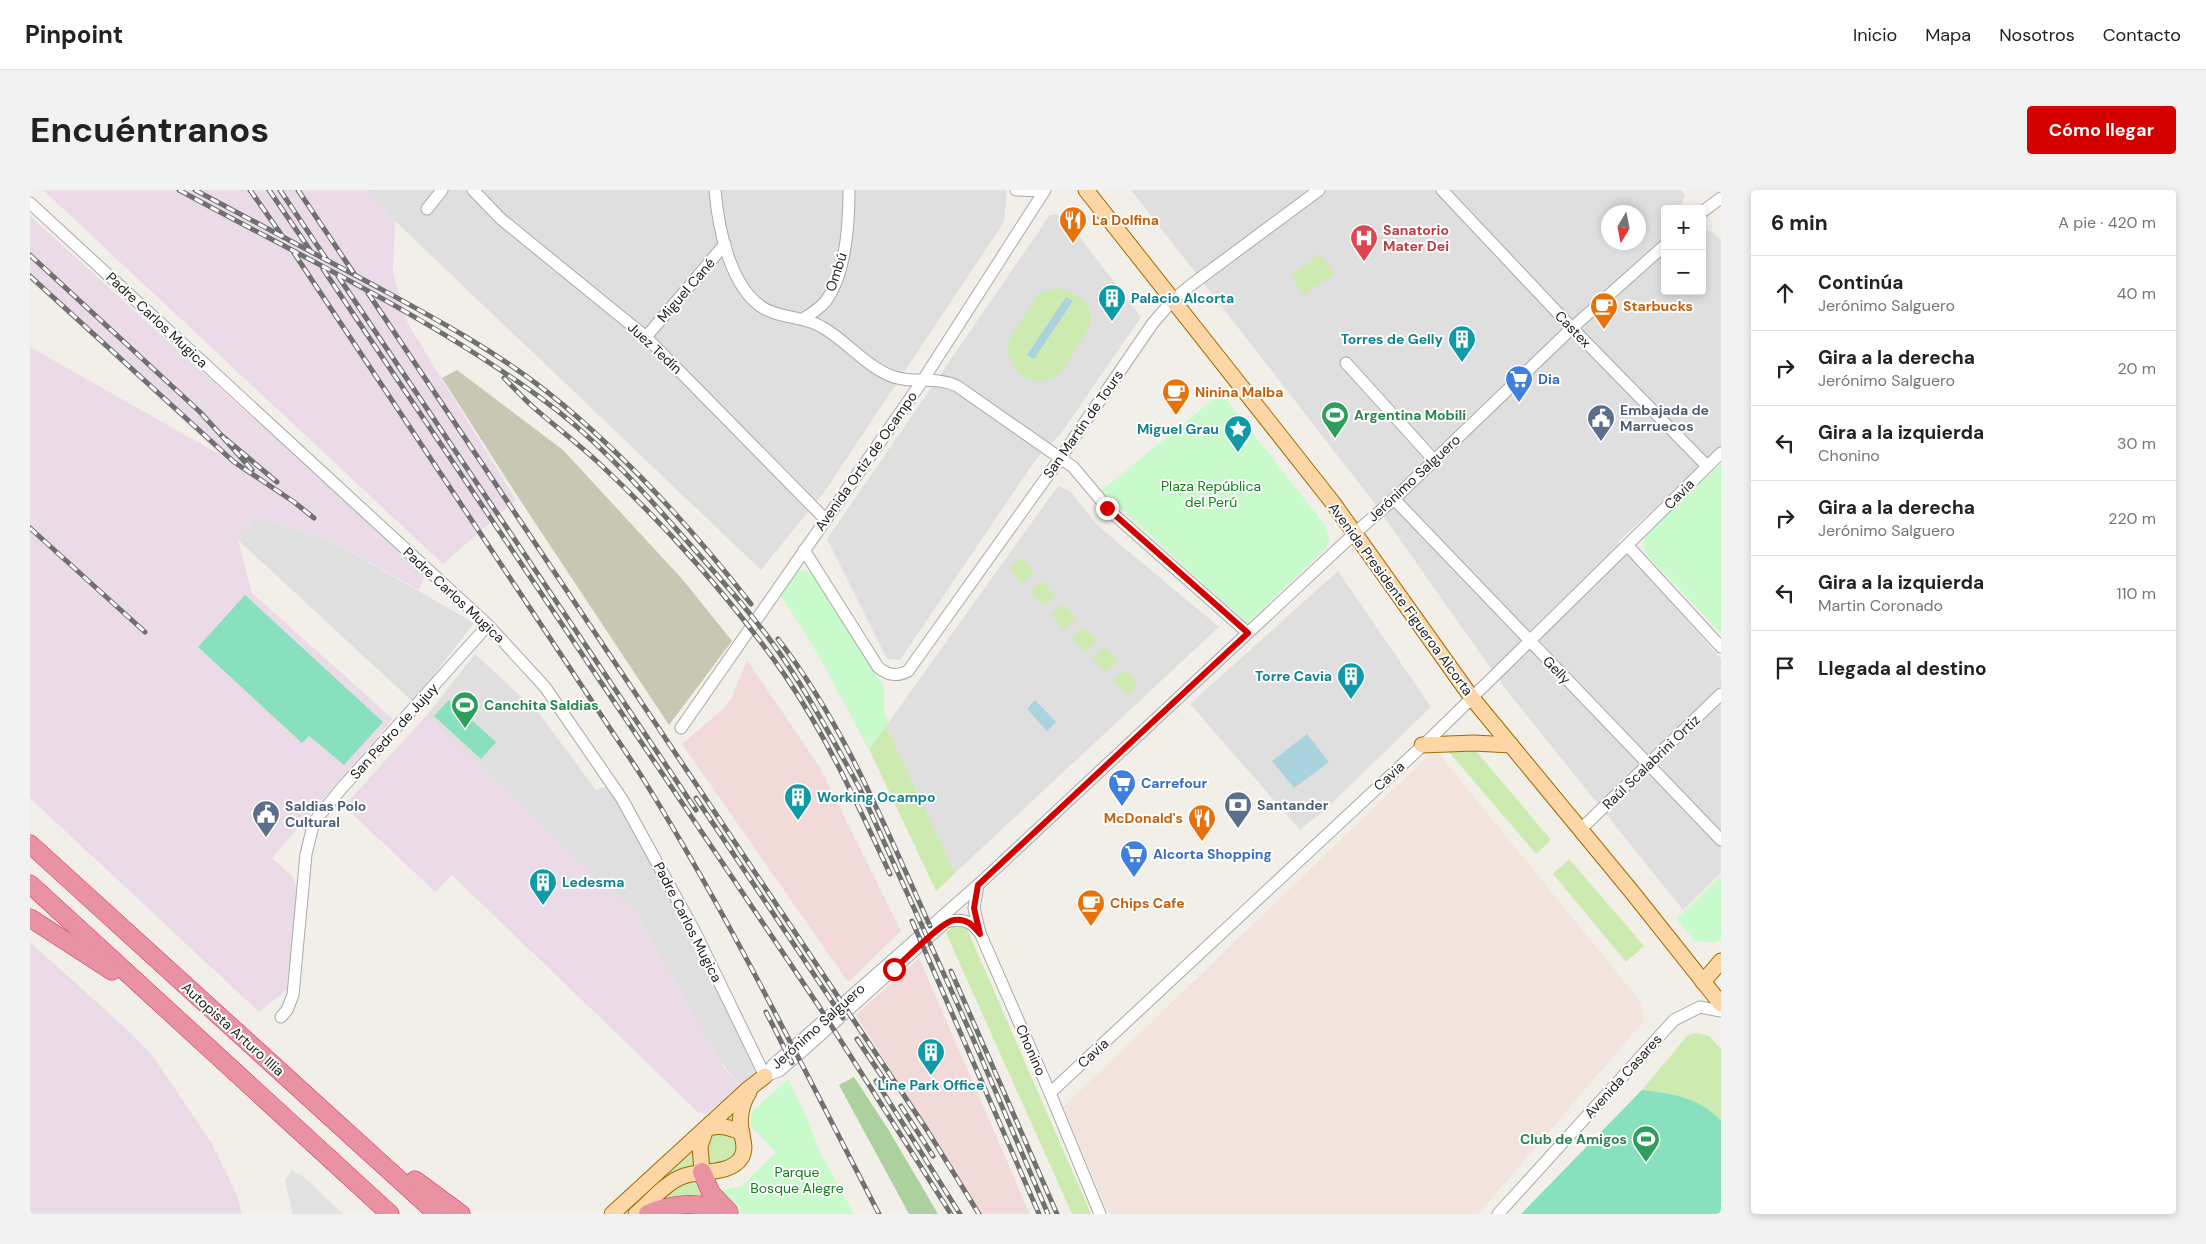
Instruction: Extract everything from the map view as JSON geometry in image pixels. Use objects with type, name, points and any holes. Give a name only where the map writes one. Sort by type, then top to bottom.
[{"type":"highway","name":"Autopista Arturo Illia","points":[[30,844],[437,1214]]},
{"type":"highway","points":[[30,884],[390,1214]]},
{"type":"highway","points":[[30,918],[149,994]]},
{"type":"highway","points":[[334,1120],[461,1214]]},
{"type":"highway","points":[[702,1172],[711,1193],[729,1214]]},
{"type":"highway","points":[[648,1214],[670,1206],[685,1205],[710,1207],[729,1214]]},
{"type":"main road","name":"Avenida Presidente Figueroa Alcorta","points":[[1086,190],[1355,533],[1472,698],[1581,829],[1721,1004]]},
{"type":"main road","points":[[1422,746],[1474,743],[1511,745]]},
{"type":"main road","points":[[1703,982],[1721,961]]},
{"type":"main road","name":"Jerónimo Salguero","points":[[612,1214],[765,1076]]},
{"type":"main road","name":"Jerónimo Salguero","points":[[636,1214],[675,1179],[724,1168],[739,1160],[744,1147],[741,1111],[751,1089]]},
{"type":"main road","points":[[702,1172],[700,1146],[706,1129],[718,1126],[742,1133]]},
{"type":"street","points":[[427,209],[442,190]]},
{"type":"street","name":"Juez Tedín","points":[[473,190],[501,219],[646,337],[825,519]]},
{"type":"street","points":[[715,190],[725,244],[731,264],[740,284],[754,300],[776,314],[803,319],[822,327],[883,372],[900,378],[941,381],[957,386],[1074,467],[1116,516],[1248,633]]},
{"type":"street","name":"Ombú","points":[[803,319],[826,301],[837,280],[846,233],[849,190]]},
{"type":"street","points":[[1016,190],[1044,191]]},
{"type":"street","name":"San Martín de Tours","points":[[804,550],[878,667],[886,673],[893,675],[905,673],[1061,457],[1153,323],[1173,300],[1319,190]]},
{"type":"street","name":"Castex","points":[[1442,190],[1572,328],[1707,466]]},
{"type":"street","name":"Avenida Ortiz de Ocampo","points":[[681,728],[922,380],[1044,191]]},
{"type":"street","points":[[1706,209],[1721,198]]},
{"type":"street","name":"Padre Carlos Mugica","points":[[30,203],[488,625],[545,687],[622,799],[695,932],[765,1076]]},
{"type":"street","name":"Miguel Cané","points":[[646,337],[725,244]]},
{"type":"street","name":"Jerónimo Salguero","points":[[765,1076],[773,1065],[978,885],[1355,533],[1394,499],[1572,328],[1661,249]]},
{"type":"street","points":[[1346,363],[1434,460]]},
{"type":"street","name":"Cavia","points":[[1050,1093],[1422,746],[1721,453]]},
{"type":"street","name":"Gelly","points":[[1394,499],[1721,840]]},
{"type":"street","points":[[1628,546],[1721,647]]},
{"type":"street","name":"San Pedro de Jujuy","points":[[281,1017],[289,1007],[293,995],[306,854],[314,822],[488,625]]},
{"type":"street","name":"Raúl Scalabrini Ortiz","points":[[1581,829],[1721,694]]},
{"type":"street","name":"Chonino","points":[[978,885],[974,908],[980,934],[1050,1093],[1100,1214]]},
{"type":"street","name":"Jerónimo Salguero","points":[[765,1076],[779,1071],[946,922],[961,920],[968,922],[980,934]]},
{"type":"street","name":"Avenida Casares","points":[[1498,1214],[1674,1020],[1700,1008],[1721,1011]]},
{"type":"shaded area","points":[[43,190],[367,190],[395,221],[393,273],[408,324],[516,500],[443,564]]},
{"type":"shaded area","points":[[367,190],[1007,190],[1004,222],[825,491],[761,570],[395,221]]},
{"type":"shaded area","points":[[1131,190],[1681,190],[1685,195],[1681,205],[1661,205],[1661,295],[1706,295],[1706,230],[1711,231],[1721,240],[1721,446],[1618,542],[1721,659],[1721,873],[1683,910],[1504,687],[1372,500]]},
{"type":"shaded area","points":[[1062,214],[1141,317],[1062,432],[1034,462],[900,660],[887,659],[827,539],[1050,215]]},
{"type":"shaded area","points":[[30,216],[425,574],[419,590],[330,540],[256,517],[238,540],[252,593],[393,719],[272,858],[291,875],[296,886],[296,896],[287,990],[259,1012],[30,798],[30,347],[222,456],[30,280]]},
{"type":"shaded area","points":[[457,370],[563,450],[683,580],[732,641],[669,725],[518,497],[442,378]]},
{"type":"shaded area","points":[[1058,486],[1070,491],[1098,526],[1219,627],[955,873],[886,726]]},
{"type":"shaded area","points":[[256,517],[330,540],[474,623],[413,702],[238,540]]},
{"type":"shaded area","points":[[1338,571],[1431,707],[1327,808],[1300,830],[1190,704]]},
{"type":"shaded area","points":[[475,654],[538,712],[596,790],[607,786],[634,824],[757,1071],[740,1085],[427,715]]},
{"type":"shaded area","points":[[747,660],[819,766],[901,931],[848,982],[682,744],[724,708],[732,697]]},
{"type":"shaded area","name":"Ledesma","points":[[427,715],[638,915],[724,1068],[740,1085],[707,1114],[698,1112],[452,875],[435,892],[344,806]]},
{"type":"shaded area","points":[[1431,753],[1440,755],[1641,1002],[1644,1021],[1478,1214],[1109,1214],[1063,1107]]},
{"type":"shaded area","points":[[30,942],[132,1034],[152,1055],[211,1142],[237,1195],[242,1214],[30,1214]]},
{"type":"shaded area","points":[[919,958],[1030,1214],[981,1214],[856,1015]]},
{"type":"shaded area","points":[[292,1170],[305,1178],[343,1214],[293,1214],[285,1181]]},
{"type":"green space","points":[[1320,253],[1334,274],[1303,296],[1291,275]]},
{"type":"green space","points":[[1056,288],[1071,292],[1084,301],[1088,307],[1091,321],[1088,329],[1059,374],[1049,380],[1031,380],[1023,376],[1011,362],[1007,343],[1039,293]]},
{"type":"green space","name":"Plaza República del Perú","points":[[1221,393],[1325,525],[1329,538],[1325,550],[1247,623],[1101,491]]},
{"type":"green space","points":[[1721,463],[1721,633],[1646,554],[1644,538],[1648,529]]},
{"type":"green space","points":[[1021,558],[1034,572],[1023,583],[1009,569]]},
{"type":"green space","points":[[803,569],[813,575],[884,687],[884,713],[889,723],[868,749],[815,651],[779,594],[795,572]]},
{"type":"green space","points":[[1042,581],[1055,595],[1044,606],[1030,592]]},
{"type":"green space","points":[[245,595],[383,722],[344,765],[309,736],[302,743],[198,647]]},
{"type":"green space","points":[[1062,604],[1076,618],[1064,629],[1051,615]]},
{"type":"green space","points":[[1083,627],[1097,641],[1085,652],[1072,638]]},
{"type":"green space","points":[[1104,647],[1118,661],[1106,673],[1093,658]]},
{"type":"green space","points":[[1125,670],[1138,684],[1127,695],[1113,681]]},
{"type":"green space","name":"Canchita Saldias","points":[[449,700],[496,742],[481,759],[434,716]]},
{"type":"green space","points":[[886,726],[955,873],[936,891],[869,749]]},
{"type":"green space","points":[[1448,751],[1477,752],[1551,840],[1536,854]]},
{"type":"green space","points":[[1569,859],[1644,946],[1626,962],[1553,874]]},
{"type":"green space","points":[[1721,876],[1721,940],[1714,943],[1695,941],[1676,919]]},
{"type":"green space","points":[[953,925],[964,926],[968,931],[1091,1214],[1072,1214],[946,933]]},
{"type":"green space","name":"Club de Amigos","points":[[1698,1033],[1709,1036],[1721,1049],[1721,1214],[1531,1204],[1642,1090],[1688,1035]]},
{"type":"green space","points":[[854,1077],[888,1129],[938,1214],[909,1214],[839,1085]]},
{"type":"green space","name":"Parque Bosque Alegre","points":[[788,1079],[808,1120],[819,1151],[854,1214],[743,1214],[720,1191],[742,1186],[776,1153],[750,1125],[752,1112]]},
{"type":"green space","name":"Club de Amigos","points":[[1642,1090],[1685,1098],[1703,1107],[1721,1121],[1721,1214],[1521,1214]]},
{"type":"green space","points":[[746,1091],[743,1152],[703,1172],[717,1209],[648,1214],[612,1214]]},
{"type":"water","points":[[1066,297],[1073,301],[1034,359],[1027,355]]},
{"type":"water","points":[[1035,700],[1056,722],[1047,731],[1027,709]]},
{"type":"water","points":[[1307,734],[1329,762],[1294,788],[1272,761]]},
{"type":"railway","points":[[179,190],[362,287],[452,339],[538,396],[576,426],[629,477],[735,596],[762,629],[797,679],[860,789],[971,1034],[1048,1214]]},
{"type":"railway","points":[[195,190],[465,336],[527,376],[575,415],[629,465],[680,519],[751,604]]},
{"type":"railway","points":[[250,190],[283,237]]},
{"type":"railway","points":[[269,190],[310,250]]},
{"type":"railway","points":[[280,190],[327,260]]},
{"type":"railway","points":[[298,190],[355,275]]},
{"type":"railway","points":[[294,253],[637,769],[670,823],[733,933],[879,1214]]},
{"type":"railway","points":[[30,255],[200,412],[221,435]]},
{"type":"railway","points":[[323,269],[820,1008],[951,1214]]},
{"type":"railway","points":[[30,276],[234,462],[294,502],[314,518]]},
{"type":"railway","points":[[338,276],[696,810]]},
{"type":"railway","points":[[368,293],[927,1130],[979,1214]]},
{"type":"railway","points":[[504,378],[533,407],[602,466],[651,514],[675,539],[743,619],[784,674],[814,722],[854,797],[890,874]]},
{"type":"railway","points":[[252,470],[221,435],[277,482]]},
{"type":"railway","points":[[30,528],[145,632]]},
{"type":"railway","points":[[778,639],[802,672],[844,742],[880,815],[930,926]]},
{"type":"railway","points":[[696,798],[843,1018]]},
{"type":"railway","points":[[912,921],[1039,1214]]},
{"type":"railway","points":[[951,971],[1057,1214]]},
{"type":"railway","points":[[766,1012],[792,1063]]},
{"type":"railway","points":[[857,1039],[889,1087]]},
{"type":"railway","points":[[876,1081],[960,1214]]},
{"type":"railway","points":[[901,1106],[933,1156]]},
{"type":"place","name":"La Dolfina","points":[[1073,244]]},
{"type":"place","name":"Sanatorio Mater Dei","points":[[1364,262]]},
{"type":"place","name":"Palacio Alcorta","points":[[1112,322]]},
{"type":"place","name":"Starbucks","points":[[1604,330]]},
{"type":"place","name":"Torres de Gelly","points":[[1462,363]]},
{"type":"place","name":"Dia","points":[[1519,403]]},
{"type":"place","name":"Ninina Malba","points":[[1176,416]]},
{"type":"place","name":"Argentina Mobili","points":[[1335,439]]},
{"type":"place","name":"Embajada de Marruecos","points":[[1601,442]]},
{"type":"place","name":"Miguel Grau","points":[[1238,453]]},
{"type":"place","name":"Torre Cavia","points":[[1351,700]]},
{"type":"place","name":"Canchita Saldias","points":[[465,729]]},
{"type":"place","name":"Carrefour","points":[[1122,807]]},
{"type":"place","name":"Working Ocampo","points":[[798,821]]},
{"type":"place","name":"Santander","points":[[1238,829]]},
{"type":"place","name":"Saldias Polo Cultural","points":[[266,838]]},
{"type":"place","name":"McDonald's","points":[[1202,842]]},
{"type":"place","name":"Alcorta Shopping","points":[[1134,878]]},
{"type":"place","name":"Ledesma","points":[[543,906]]},
{"type":"place","name":"Chips Cafe","points":[[1091,927]]},
{"type":"place","name":"Line Park Office","points":[[931,1076]]},
{"type":"place","name":"Club de Amigos","points":[[1646,1163]]},
{"type":"route","points":[[894,969],[946,922],[954,920],[968,922],[980,934],[974,908],[978,885],[1248,633],[1107,508]]}]
